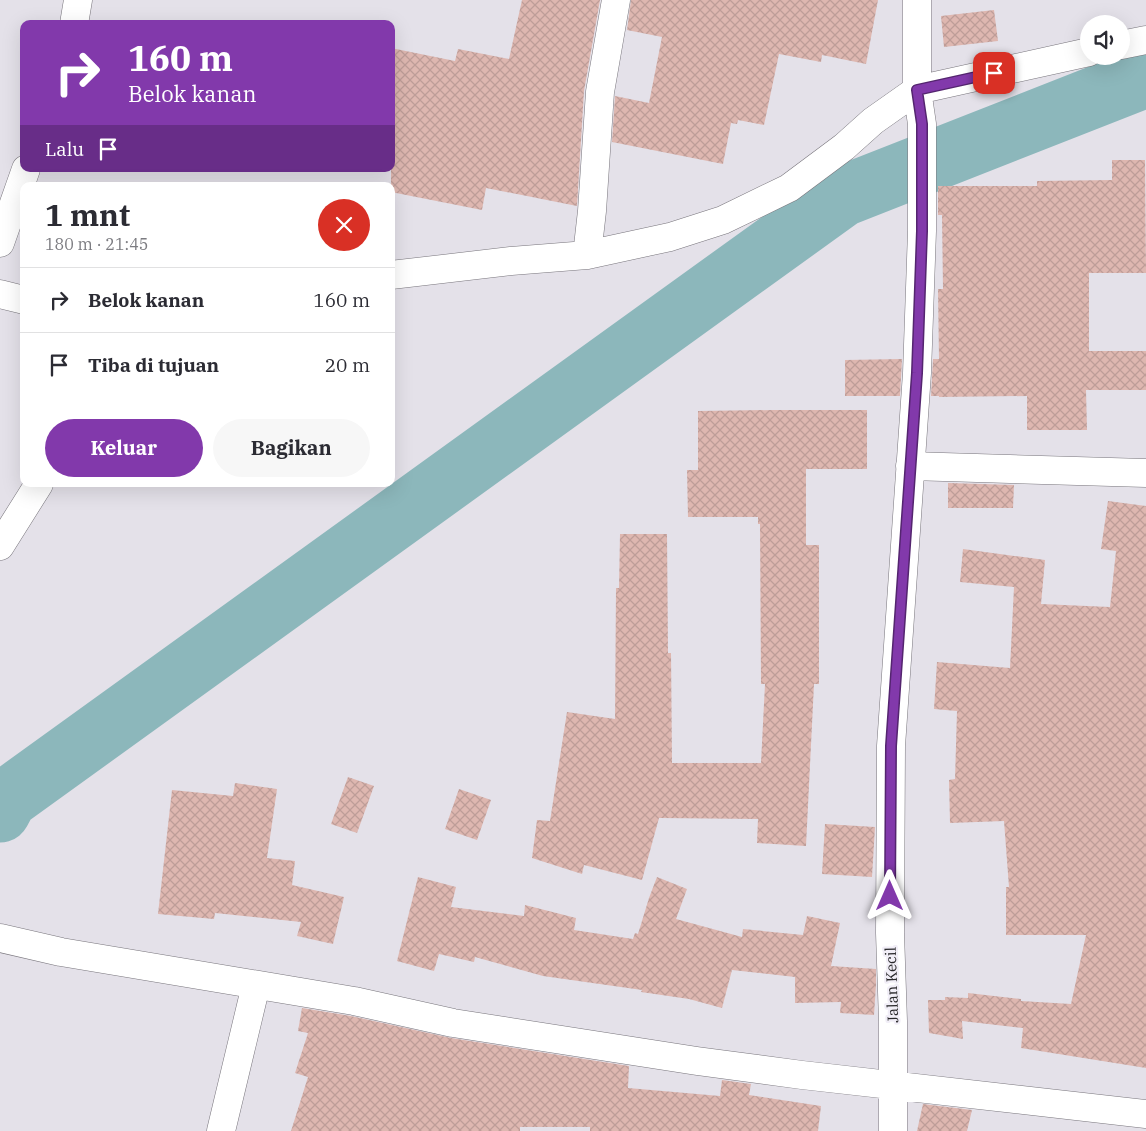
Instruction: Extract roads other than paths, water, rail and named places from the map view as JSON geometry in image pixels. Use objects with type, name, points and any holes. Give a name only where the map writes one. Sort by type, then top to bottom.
[{"type":"street","points":[[75,20],[78,0]]},
{"type":"street","points":[[587,255],[600,92],[616,0]]},
{"type":"street","name":"Jalan Kecil","points":[[893,1131],[893,1021],[890,933],[891,746],[917,373],[922,231],[922,124],[917,90],[917,0]]},
{"type":"street","points":[[1130,43],[1146,40]]},
{"type":"street","points":[[395,275],[511,261],[587,255],[670,237],[723,220],[789,188],[844,147],[873,121],[917,90],[1080,54]]},
{"type":"street","points":[[0,243],[20,186]]},
{"type":"street","points":[[0,294],[20,299]]},
{"type":"street","points":[[910,466],[1146,473]]},
{"type":"street","points":[[0,546],[36,487]]},
{"type":"street","points":[[0,938],[61,952],[354,1001],[453,1023],[697,1061],[1146,1114]]},
{"type":"street","points":[[221,1131],[256,985]]},
{"type":"waterway","points":[[0,812],[7,799],[843,196],[1146,77]]}]
